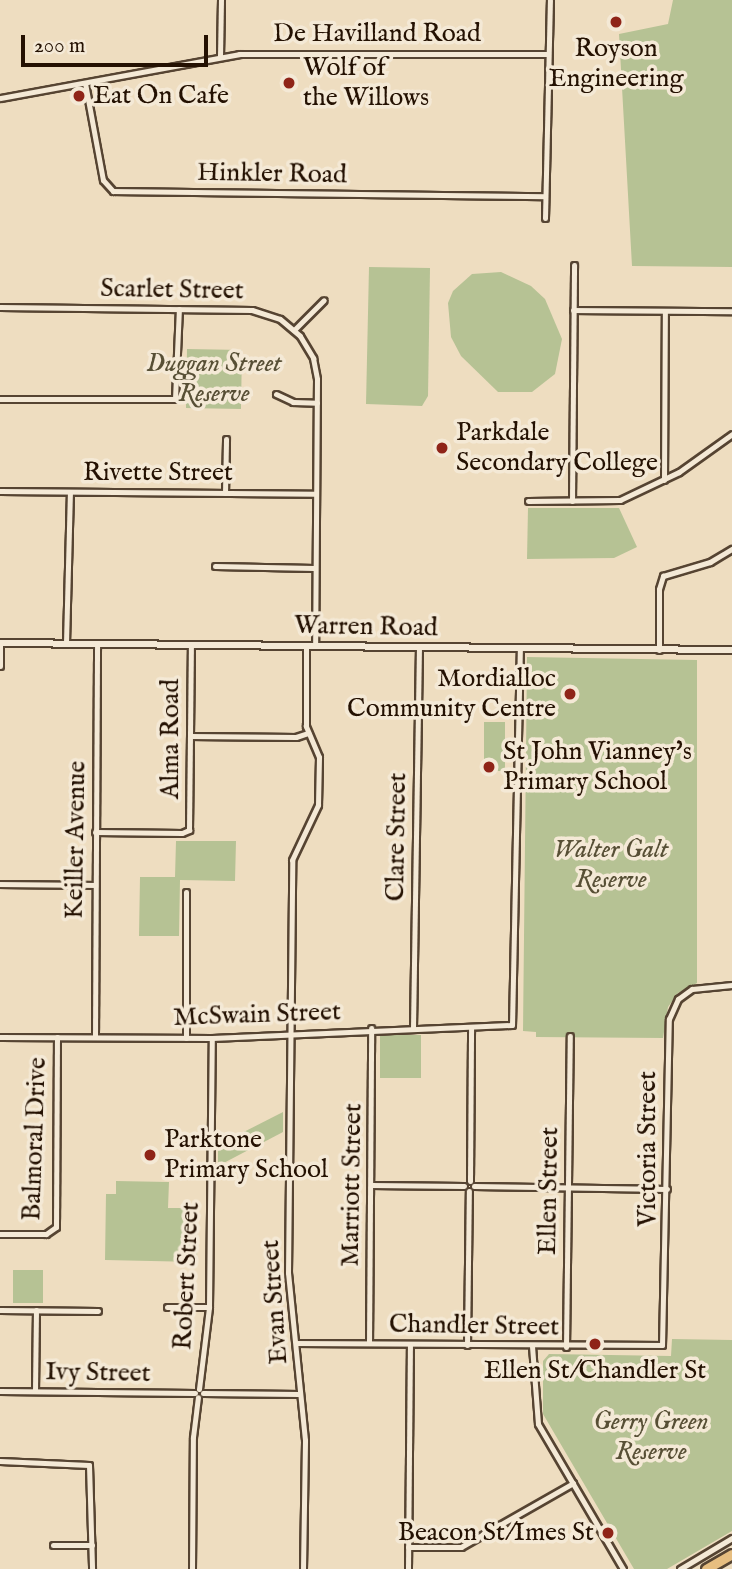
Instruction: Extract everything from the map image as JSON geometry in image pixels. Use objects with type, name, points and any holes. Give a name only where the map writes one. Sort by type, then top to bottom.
[{"type":"highway","points":[[706,1569],[732,1553]]},
{"type":"street","points":[[220,57],[221,0]]},
{"type":"street","points":[[544,218],[550,0]]},
{"type":"street","name":"De Havilland Road","points":[[0,98],[220,57],[548,54]]},
{"type":"street","name":"Hinkler Road","points":[[85,83],[103,180],[113,191],[544,196]]},
{"type":"street","points":[[572,501],[573,265]]},
{"type":"street","points":[[294,330],[324,300]]},
{"type":"street","name":"Scarlet Street","points":[[0,307],[258,311],[294,330],[313,358],[317,403],[308,733]]},
{"type":"street","points":[[0,399],[175,399],[180,309]]},
{"type":"street","points":[[573,310],[732,311]]},
{"type":"street","points":[[664,480],[665,311]]},
{"type":"street","points":[[276,394],[293,402],[317,403]]},
{"type":"street","points":[[527,500],[616,501],[664,480],[732,434]]},
{"type":"street","points":[[225,493],[226,439]]},
{"type":"street","name":"Rivette Street","points":[[0,491],[315,494]]},
{"type":"street","points":[[66,643],[70,492]]},
{"type":"street","points":[[659,649],[659,589],[663,576],[710,562],[732,549]]},
{"type":"street","points":[[215,566],[314,568]]},
{"type":"street","points":[[0,643],[0,666]]},
{"type":"street","name":"Warren Road","points":[[0,643],[732,650]]},
{"type":"street","name":"Keiller Avenue","points":[[95,1037],[97,644]]},
{"type":"street","name":"Alma Road","points":[[95,832],[187,832],[191,645]]},
{"type":"street","name":"Clare Street","points":[[413,1028],[419,647]]},
{"type":"street","name":"McSwain Street","points":[[0,1037],[212,1038],[371,1028],[505,1028],[513,1023],[520,648]]},
{"type":"street","points":[[190,736],[296,737],[308,733]]},
{"type":"street","name":"Evan Street","points":[[303,1569],[305,1440],[288,1273],[292,856],[318,805],[319,758],[308,733]]},
{"type":"street","points":[[0,884],[95,885]]},
{"type":"street","points":[[186,892],[186,1038]]},
{"type":"street","name":"Victoria Street","points":[[650,1348],[662,1345],[665,1336],[669,1014],[678,999],[692,989],[732,985]]},
{"type":"street","name":"Marriott Street","points":[[369,1343],[371,1028]]},
{"type":"street","points":[[467,1345],[471,1028]]},
{"type":"street","name":"Ellen Street","points":[[566,1347],[570,1036]]},
{"type":"street","name":"Balmoral Drive","points":[[0,1234],[46,1234],[56,1227],[57,1037]]},
{"type":"street","name":"Robert Street","points":[[192,1569],[193,1437],[209,1307],[212,1038]]},
{"type":"street","points":[[371,1185],[667,1189]]},
{"type":"street","points":[[167,1307],[209,1307]]},
{"type":"street","points":[[0,1310],[98,1311]]},
{"type":"street","points":[[35,1391],[36,1310]]},
{"type":"street","name":"Chandler Street","points":[[297,1343],[650,1348]]},
{"type":"street","points":[[408,1569],[410,1344]]},
{"type":"street","points":[[536,1346],[536,1417],[623,1569]]},
{"type":"street","name":"Ivy Street","points":[[0,1391],[299,1394]]},
{"type":"street","points":[[0,1461],[89,1465],[92,1569]]},
{"type":"street","points":[[408,1547],[461,1547],[573,1483]]},
{"type":"street","points":[[680,1569],[732,1538]]},
{"type":"street","points":[[52,1545],[92,1545]]},
{"type":"green space","points":[[673,0],[732,0],[732,267],[632,266],[619,34],[668,24]]},
{"type":"green space","points":[[369,267],[430,268],[428,396],[422,406],[366,404]]},
{"type":"green space","points":[[501,272],[531,286],[545,299],[562,339],[555,374],[532,392],[498,392],[461,356],[451,337],[448,303],[453,291],[472,274]]},
{"type":"green space","name":"Duggan Street Reserve","points":[[187,349],[242,350],[241,409],[186,408]]},
{"type":"green space","points":[[528,508],[619,508],[637,547],[614,558],[527,559]]},
{"type":"green space","name":"Walter Galt Reserve","points":[[527,657],[697,660],[697,983],[678,993],[668,1007],[663,1038],[536,1037],[536,1032],[523,1031]]},
{"type":"green space","points":[[484,722],[505,722],[505,771],[484,771]]},
{"type":"green space","points":[[176,841],[236,841],[235,881],[180,880],[179,936],[139,936],[140,877],[175,877]]},
{"type":"green space","points":[[380,1035],[421,1035],[421,1078],[380,1078]]},
{"type":"green space","points":[[283,1112],[283,1132],[218,1166],[218,1145]]},
{"type":"green space","points":[[116,1181],[169,1182],[168,1208],[198,1208],[197,1262],[105,1260],[106,1194],[116,1194]]},
{"type":"green space","points":[[13,1270],[43,1270],[43,1303],[13,1303]]},
{"type":"green space","name":"Gerry Green Reserve","points":[[672,1339],[732,1340],[732,1531],[667,1569],[634,1569],[543,1414],[543,1361],[549,1354],[671,1356]]},
{"type":"place","name":"Royson Engineering","points":[[616,22]]},
{"type":"place","name":"Wolf of the Willows","points":[[289,83]]},
{"type":"place","name":"Eat On Cafe","points":[[79,96]]},
{"type":"place","name":"Parkdale Secondary College","points":[[442,448]]},
{"type":"place","name":"Mordialloc Community Centre","points":[[570,694]]},
{"type":"place","name":"St John Vianney's Primary School","points":[[489,767]]},
{"type":"place","name":"Parktone Primary School","points":[[150,1155]]},
{"type":"place","name":"Ellen St/Chandler St","points":[[595,1344]]},
{"type":"place","name":"Beacon St/Imes St","points":[[608,1533]]}]
